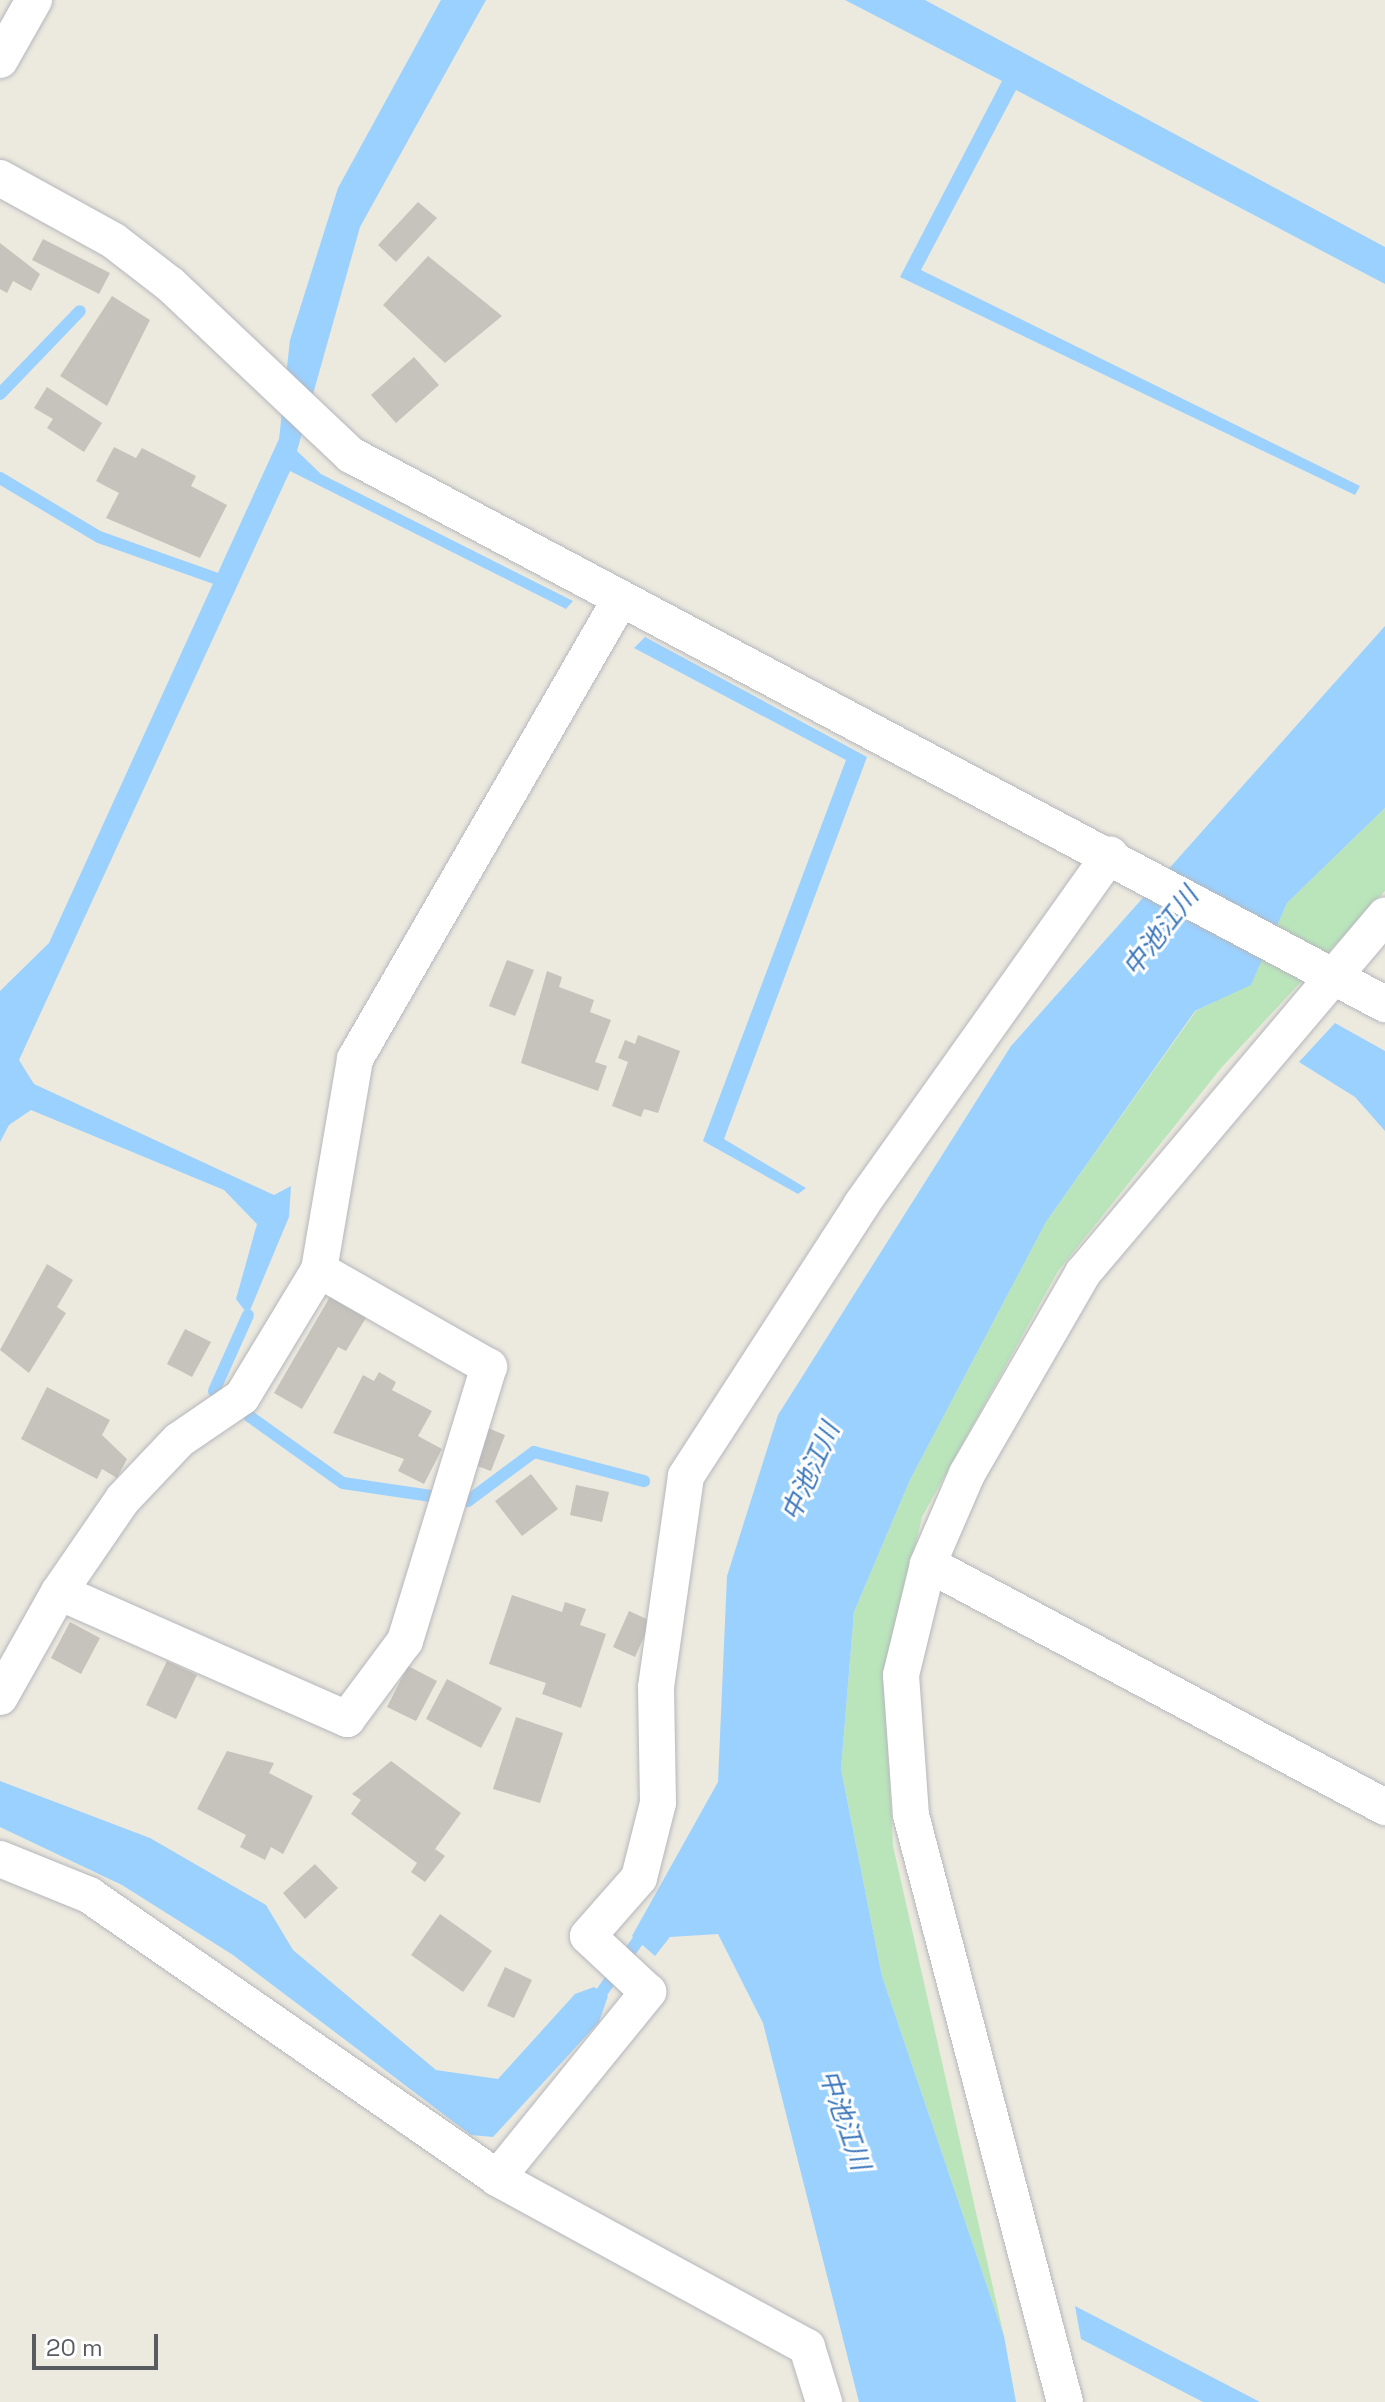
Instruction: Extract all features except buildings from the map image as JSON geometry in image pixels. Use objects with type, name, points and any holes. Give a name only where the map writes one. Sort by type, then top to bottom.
[{"type":"street","points":[[0,60],[34,0]]},
{"type":"street","points":[[0,178],[114,241],[171,285],[351,455],[1385,1004]]},
{"type":"street","points":[[0,1697],[59,1592],[123,1499],[179,1440],[242,1397],[319,1270],[355,1059],[621,598]]},
{"type":"street","points":[[497,2178],[648,1992],[588,1936],[639,1878],[658,1803],[656,1687],[686,1476],[861,1205],[1118,860]]},
{"type":"street","points":[[1065,2402],[911,1815],[901,1675],[928,1564],[967,1474],[1083,1273],[1323,970],[1385,915]]},
{"type":"street","points":[[59,1592],[347,1719],[405,1641],[489,1367],[319,1270]]},
{"type":"street","points":[[928,1564],[1385,1807]]},
{"type":"street","points":[[0,1859],[89,1895],[497,2178],[807,2347],[824,2402]]},
{"type":"green space","points":[[1385,808],[1385,891],[1222,1067],[1058,1271],[922,1517],[884,1677],[893,1846],[1004,2336],[882,1976],[841,1769],[854,1612],[910,1480],[1046,1222],[1196,1011],[1251,984],[1287,903]]},
{"type":"water","points":[[441,0],[486,0],[360,227],[297,451],[321,474],[573,601],[566,609],[290,471],[19,1060],[34,1084],[274,1195],[291,1186],[289,1217],[248,1315],[236,1299],[257,1224],[224,1190],[31,1110],[9,1125],[0,1142],[0,991],[49,943],[279,439],[290,340],[338,188]]},
{"type":"water","points":[[845,0],[925,0],[1385,247],[1385,284],[1016,90],[921,270],[1360,486],[1355,495],[900,277],[1002,81]]},
{"type":"water","name":"中池江川","points":[[1385,626],[1385,808],[1287,903],[1251,985],[1195,1011],[1046,1222],[910,1480],[854,1612],[841,1769],[882,1976],[1004,2336],[1016,2402],[859,2402],[763,2023],[718,1934],[670,1937],[655,1956],[632,1936],[718,1782],[727,1576],[778,1415],[1011,1046]]},
{"type":"water","points":[[645,637],[867,757],[724,1139],[806,1188],[798,1194],[703,1141],[846,760],[634,648]]},
{"type":"water","points":[[1335,1023],[1385,1051],[1385,1131],[1355,1097],[1299,1062]]},
{"type":"water","points":[[0,1781],[150,1838],[266,1905],[293,1950],[436,2070],[498,2079],[575,1994],[594,1987],[608,1996],[599,2022],[493,2137],[471,2135],[233,1955],[122,1885],[0,1827]]},
{"type":"water","points":[[1075,2306],[1260,2402],[1203,2402],[1081,2339]]},
{"type":"waterway","points":[[0,394],[80,311]]},
{"type":"waterway","points":[[0,478],[99,537],[215,578]]},
{"type":"waterway","points":[[214,1391],[248,1315]]},
{"type":"waterway","points":[[249,1416],[343,1483],[431,1496]]},
{"type":"waterway","points":[[468,1501],[534,1452],[644,1481]]},
{"type":"waterway","points":[[602,1992],[646,1929]]}]
